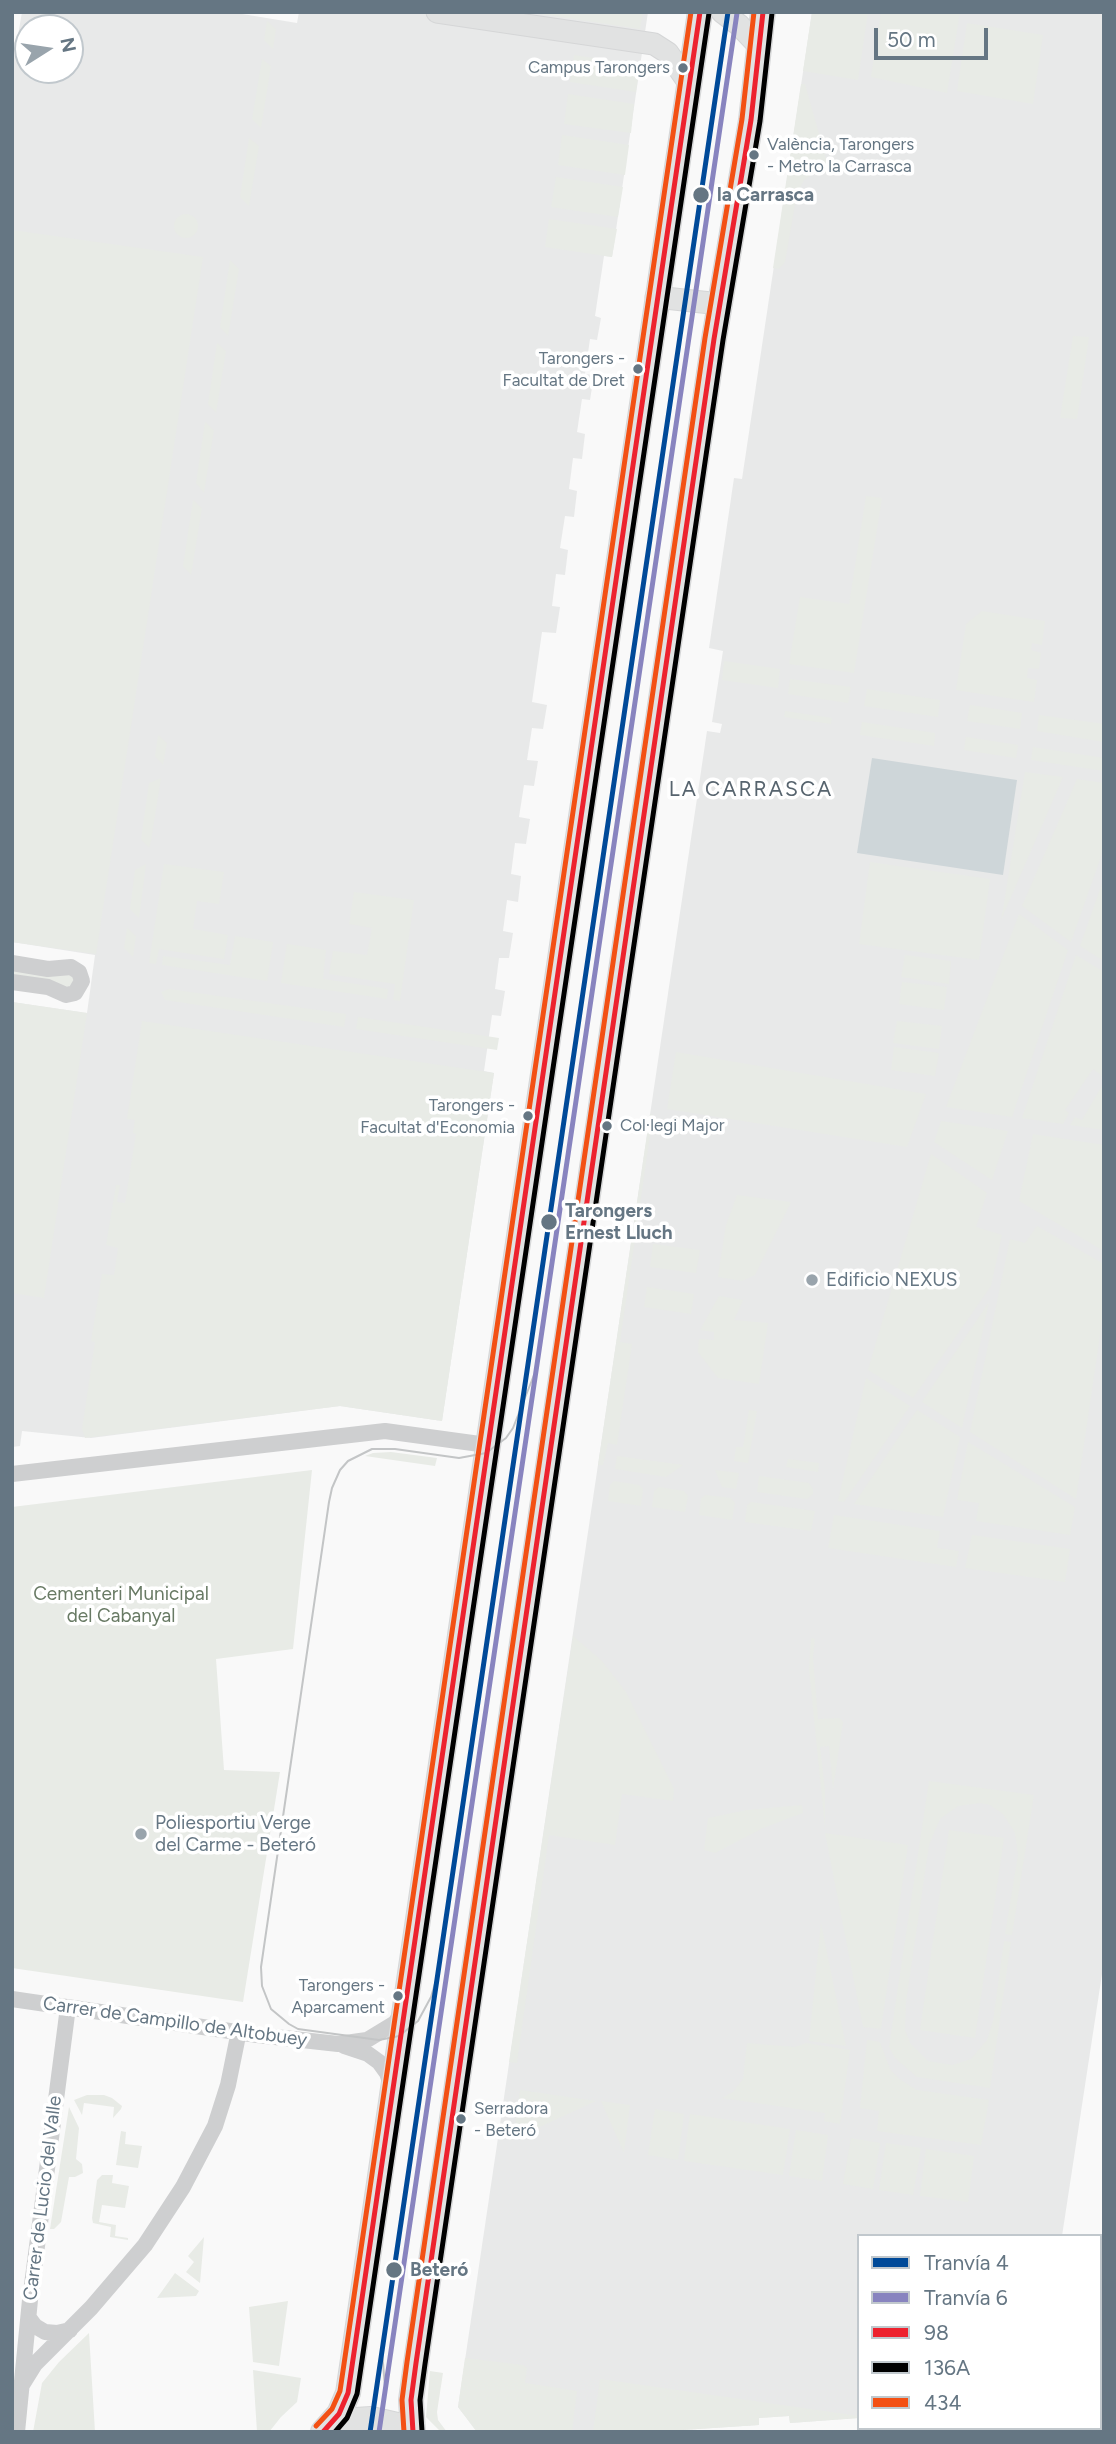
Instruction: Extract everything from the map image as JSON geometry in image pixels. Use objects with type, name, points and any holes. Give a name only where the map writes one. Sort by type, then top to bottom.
[{"type":"main road","points":[[437,12],[654,44],[668,53],[688,82]]},
{"type":"main road","points":[[324,2432],[339,2414],[348,2393],[699,12]]},
{"type":"main road","points":[[722,12],[760,46]]},
{"type":"main road","points":[[324,2432],[356,2420],[371,2419],[397,2425],[411,2432],[412,2387],[730,234],[749,132],[763,12]]},
{"type":"main road","points":[[656,297],[720,304]]},
{"type":"main road","points":[[1076,2432],[1104,2430]]},
{"type":"street","points":[[12,963],[48,969],[71,967],[79,972],[82,981],[75,993],[66,995],[53,988],[12,982]]},
{"type":"street","points":[[12,1474],[385,1431],[487,1445]]},
{"type":"street","name":"Carrer de Campillo de Altobuey","points":[[12,1999],[338,2044],[368,2054],[379,2062],[387,2073],[392,2088]]},
{"type":"street","name":"Carrer de Lucio del Valle","points":[[17,2432],[68,2007]]},
{"type":"street","name":"Carrer de Campillo de Altobuey","points":[[338,2044],[367,2040],[396,2023],[402,2014]]},
{"type":"street","points":[[12,2401],[35,2364],[70,2330],[133,2260],[183,2188],[215,2126],[239,2031]]},
{"type":"street","points":[[29,2318],[35,2326],[46,2332],[70,2330]]},
{"type":"shaded area","points":[[22,12],[230,12],[297,23],[299,12],[648,12],[612,257],[604,256],[595,316],[601,318],[597,340],[590,339],[585,374],[594,375],[590,400],[582,399],[577,432],[585,434],[582,459],[573,458],[569,489],[577,491],[574,517],[565,516],[560,548],[568,550],[565,575],[556,574],[552,606],[560,607],[556,633],[542,632],[532,702],[547,705],[543,729],[532,728],[527,760],[538,761],[534,786],[524,785],[519,817],[530,819],[526,844],[515,843],[511,874],[521,876],[518,902],[507,900],[503,931],[513,933],[509,958],[499,958],[495,989],[505,991],[501,1016],[492,1015],[484,1071],[494,1073],[442,1421],[340,1406],[91,1438],[22,1431],[20,1446],[12,1447],[12,1002],[87,1013],[95,955],[12,942],[14,58],[14,84],[84,84],[84,14]]},
{"type":"shaded area","points":[[812,12],[1104,12],[1104,1961],[1062,2234],[857,2234],[857,2418],[790,2423],[789,2416],[759,2418],[759,2425],[652,2432],[477,2432],[458,2407],[707,731],[720,733],[722,724],[712,722],[723,651],[709,648],[734,478],[742,479]]},
{"type":"shaded area","points":[[872,758],[1017,780],[1003,875],[857,853]]},
{"type":"green space","points":[[528,12],[643,12],[640,29]]},
{"type":"green space","points":[[812,12],[868,12],[858,80],[803,71]]},
{"type":"green space","points":[[881,12],[960,12],[947,93],[871,77]]},
{"type":"green space","points":[[267,21],[276,29],[273,49],[264,40]]},
{"type":"green space","points":[[967,23],[1043,35],[1033,104],[957,91]]},
{"type":"green space","points":[[574,55],[640,65],[636,92],[570,82]]},
{"type":"green space","points":[[262,59],[271,66],[261,128],[252,119]]},
{"type":"green space","points":[[801,84],[805,84],[830,173],[811,175],[804,180],[797,193],[785,262],[779,269],[773,268]]},
{"type":"green space","points":[[568,94],[634,104],[631,133],[564,124]]},
{"type":"green space","points":[[562,135],[629,145],[625,175],[558,165]]},
{"type":"green space","points":[[249,138],[259,146],[249,206],[240,197]]},
{"type":"green space","points":[[556,177],[623,187],[618,217],[551,207]]},
{"type":"green space","points":[[186,214],[195,217],[198,226],[195,235],[186,238],[177,235],[174,226],[177,217]]},
{"type":"green space","points":[[549,219],[617,229],[612,257],[545,247]]},
{"type":"green space","points":[[12,230],[203,257],[96,954],[12,942]]},
{"type":"green space","points":[[230,260],[239,269],[228,336],[220,327]]},
{"type":"green space","points":[[1073,336],[1089,337],[1077,419],[1060,418]]},
{"type":"green space","points":[[217,343],[226,351],[216,413],[208,404]]},
{"type":"green space","points":[[205,422],[214,430],[204,493],[196,483]]},
{"type":"green space","points":[[866,496],[882,498],[854,673],[789,664],[800,597],[849,604]]},
{"type":"green space","points":[[193,500],[202,508],[191,575],[183,566]]},
{"type":"green space","points":[[982,611],[1045,621],[1042,645],[1032,643],[1031,650],[1041,653],[1039,669],[1028,668],[1027,678],[1037,680],[1034,702],[956,690],[966,624]]},
{"type":"green space","points":[[724,661],[780,669],[778,688],[722,680]]},
{"type":"green space","points":[[790,679],[851,687],[848,703],[788,694]]},
{"type":"green space","points":[[867,689],[940,700],[938,717],[864,706]]},
{"type":"green space","points":[[970,705],[1022,713],[1020,729],[967,721]]},
{"type":"green space","points":[[785,711],[832,718],[831,724],[784,717]]},
{"type":"green space","points":[[1039,715],[1104,724],[1104,742],[1037,731]]},
{"type":"green space","points":[[862,722],[935,733],[934,746],[860,735]]},
{"type":"green space","points":[[158,735],[167,743],[163,765],[155,756]]},
{"type":"green space","points":[[966,737],[1018,745],[1016,758],[964,750]]},
{"type":"green space","points":[[1033,747],[1104,758],[1104,771],[1031,760]]},
{"type":"green space","points":[[1025,772],[1063,777],[1001,920],[1004,903]]},
{"type":"green space","points":[[161,778],[149,848],[141,839],[149,783]]},
{"type":"green space","points":[[1077,779],[1104,783],[1104,848],[1071,942],[1022,906]]},
{"type":"green space","points":[[870,862],[990,879],[979,960],[859,944]]},
{"type":"green space","points":[[146,864],[139,918],[130,909],[135,870]]},
{"type":"green space","points":[[164,864],[224,872],[219,904],[197,901],[193,929],[228,935],[224,959],[159,949],[156,964],[149,963]]},
{"type":"green space","points":[[1104,878],[1104,961],[1080,946]]},
{"type":"green space","points":[[354,892],[414,900],[400,1001],[393,1000],[395,984],[329,974],[333,951],[367,955],[372,928],[349,924]]},
{"type":"green space","points":[[1019,914],[1068,950],[1012,1117],[946,1107]]},
{"type":"green space","points":[[127,928],[136,936],[133,957],[124,948]]},
{"type":"green space","points":[[235,936],[273,942],[267,981],[162,965],[163,956],[230,965]]},
{"type":"green space","points":[[287,944],[326,950],[323,979],[388,989],[387,999],[281,983]]},
{"type":"green space","points":[[905,955],[951,961],[949,984],[901,977]]},
{"type":"green space","points":[[1076,955],[1104,972],[1104,1130],[1070,1125],[1075,1117],[1082,1120],[1103,1084],[1101,1075],[1093,1069],[1065,1110],[1069,1113],[1063,1124],[1022,1118]]},
{"type":"green space","points":[[12,965],[73,975],[76,982],[69,988],[12,979]]},
{"type":"green space","points":[[902,982],[947,987],[944,1010],[899,1004]]},
{"type":"green space","points":[[169,989],[346,1014],[344,1027],[165,1000],[161,992]]},
{"type":"green space","points":[[12,1002],[87,1013],[44,1298],[12,1293]]},
{"type":"green space","points":[[358,1017],[499,1038],[497,1050],[356,1029]]},
{"type":"green space","points":[[142,1021],[494,1073],[442,1421],[340,1406],[85,1438],[82,1429],[95,1342],[91,1341],[102,1274],[114,1275],[118,1248],[106,1245],[116,1185],[120,1185],[117,1202],[125,1203],[136,1134],[133,1133],[135,1120],[127,1119]]},
{"type":"green space","points":[[897,1021],[942,1026],[939,1049],[893,1043]]},
{"type":"green space","points":[[894,1047],[939,1053],[935,1076],[891,1070]]},
{"type":"green space","points":[[676,1052],[926,1094],[907,1147],[667,1109]]},
{"type":"green space","points":[[650,1114],[653,1115],[620,1342],[632,1344],[617,1445],[608,1443],[603,1465],[598,1465]]},
{"type":"green space","points":[[941,1121],[1008,1131],[992,1180],[934,1142]]},
{"type":"green space","points":[[1033,1134],[1104,1145],[1104,1251],[1019,1201]]},
{"type":"green space","points":[[931,1154],[987,1193],[976,1227],[1002,1235],[991,1286],[913,1398],[868,1370]]},
{"type":"green space","points":[[737,1195],[791,1202],[755,1275],[742,1281],[718,1277],[726,1225]]},
{"type":"green space","points":[[1037,1226],[1104,1264],[1104,1308],[1076,1499],[970,1432],[1010,1239],[1025,1243]]},
{"type":"green space","points":[[653,1244],[700,1250],[696,1273],[650,1267]]},
{"type":"green space","points":[[647,1287],[694,1294],[691,1314],[644,1307]]},
{"type":"green space","points":[[719,1296],[743,1300],[734,1320],[768,1323],[759,1384],[718,1378],[698,1352],[699,1339],[714,1340],[714,1332],[700,1330]]},
{"type":"green space","points":[[989,1302],[962,1428],[922,1402]]},
{"type":"green space","points":[[866,1378],[910,1406],[844,1502],[838,1501]]},
{"type":"green space","points":[[749,1410],[757,1411],[748,1463],[734,1461],[736,1447],[743,1447]]},
{"type":"green space","points":[[917,1410],[960,1437],[943,1517],[854,1504]]},
{"type":"green space","points":[[968,1442],[1075,1507],[1070,1535],[976,1521],[979,1503],[957,1500]]},
{"type":"green space","points":[[391,1452],[437,1458],[435,1466],[365,1456]]},
{"type":"green space","points":[[617,1456],[683,1465],[666,1477],[615,1469]]},
{"type":"green space","points":[[788,1459],[819,1463],[818,1472],[786,1467]]},
{"type":"green space","name":"Cementeri Municipal del Cabanyal","points":[[312,1470],[293,1649],[216,1659],[224,1770],[280,1772],[243,2002],[12,1968],[12,1507]]},
{"type":"green space","points":[[715,1470],[739,1473],[736,1489],[722,1487]]},
{"type":"green space","points":[[759,1476],[809,1483],[813,1494],[807,1499],[757,1492]]},
{"type":"green space","points":[[614,1481],[639,1485],[643,1489],[641,1506],[608,1501],[610,1485]]},
{"type":"green space","points":[[659,1487],[684,1491],[688,1496],[685,1512],[652,1507],[654,1491]]},
{"type":"green space","points":[[706,1495],[731,1498],[735,1503],[732,1520],[699,1515],[701,1498]]},
{"type":"green space","points":[[751,1502],[815,1511],[811,1531],[745,1522],[747,1505]]},
{"type":"green space","points":[[834,1515],[940,1531],[937,1548],[959,1551],[956,1567],[828,1548]]},
{"type":"green space","points":[[972,1535],[1070,1549],[1065,1582],[965,1568]]},
{"type":"green space","points":[[573,1636],[602,1661],[626,1692],[674,1789],[673,1801],[622,1794],[615,1845],[549,1835],[517,2063],[509,2062]]},
{"type":"green space","points":[[811,1638],[815,1639],[813,1657],[818,1719],[839,1718],[843,1722],[833,1789],[829,1746],[820,1747],[825,1790],[825,1828],[809,1669]]},
{"type":"green space","points":[[929,1781],[1034,1795],[1012,1935],[1005,1934],[1018,1855],[1015,1833],[1003,1814],[990,1805],[980,1803],[958,1806],[940,1819],[929,1845],[906,2002],[905,2030],[910,2043],[928,2061],[952,2065],[971,2059],[987,2040],[993,2021],[1004,1941],[1011,1942],[990,2088],[917,2077],[895,2058],[889,2047]]},
{"type":"green space","points":[[802,1805],[803,1813],[763,1828],[715,1853],[704,1850],[708,1818],[747,1810]]},
{"type":"green space","points":[[949,1830],[1004,1838],[975,2038],[920,2030]]},
{"type":"green space","points":[[825,1833],[908,1845],[881,2029],[863,2027]]},
{"type":"green space","points":[[821,1923],[846,2046],[809,2041]]},
{"type":"green space","points":[[867,2040],[880,2042],[890,2069],[899,2079],[917,2090],[989,2100],[981,2145],[877,2131],[879,2111],[860,2108]]},
{"type":"green space","points":[[747,2043],[795,2047],[806,2043],[850,2050],[840,2124],[824,2121],[825,2113],[722,2098],[733,2092],[743,2079]]},
{"type":"green space","points":[[520,2090],[596,2101],[518,2137],[514,2135]]},
{"type":"green space","points":[[87,2095],[112,2098],[122,2106],[121,2109],[113,2118],[114,2107],[84,2103],[82,2115],[74,2100]]},
{"type":"green space","points":[[601,2101],[630,2105],[624,2153]]},
{"type":"green space","points":[[69,2107],[79,2128],[76,2159],[82,2164],[83,2173],[69,2177],[61,2222],[54,2229],[50,2229]]},
{"type":"green space","points":[[655,2109],[684,2114],[678,2160],[648,2155]]},
{"type":"green space","points":[[690,2114],[790,2129],[783,2175],[684,2161]]},
{"type":"green space","points":[[796,2130],[828,2135],[822,2181],[789,2176]]},
{"type":"green space","points":[[121,2131],[126,2132],[125,2144],[142,2146],[138,2168],[116,2165]]},
{"type":"green space","points":[[851,2138],[880,2143],[873,2189],[843,2184]]},
{"type":"green space","points":[[886,2143],[921,2148],[913,2195],[879,2190]]},
{"type":"green space","points":[[926,2149],[974,2156],[968,2202],[920,2196]]},
{"type":"green space","points":[[102,2175],[113,2175],[112,2183],[129,2186],[125,2208],[102,2205],[99,2222],[116,2225],[115,2236],[128,2240],[110,2237],[111,2227],[93,2223],[97,2180]]},
{"type":"green space","points":[[204,2237],[200,2283],[186,2272],[194,2262],[188,2256]]},
{"type":"green space","points":[[175,2273],[199,2291],[196,2296],[157,2298]]},
{"type":"green space","points":[[288,2301],[279,2366],[253,2362],[249,2307]]},
{"type":"green space","points":[[89,2333],[95,2432],[33,2432],[42,2383]]},
{"type":"green space","points":[[465,2358],[523,2365],[527,2368],[525,2383],[577,2391],[572,2432],[477,2432],[458,2407]]},
{"type":"green space","points":[[253,2370],[301,2378],[297,2402],[269,2432],[257,2432]]},
{"type":"green space","points":[[430,2371],[443,2373],[437,2412],[438,2420],[447,2432],[441,2432],[426,2417]]},
{"type":"green space","points":[[600,2379],[857,2416],[857,2418],[790,2423],[789,2416],[759,2418],[759,2425],[652,2432],[593,2432]]},
{"type":"tram line","name":"4","points":[[370,2432],[728,12]]},
{"type":"tram line","name":"6","points":[[379,2432],[737,13]]},
{"type":"tram line","points":[[437,1977],[431,1997],[418,2021],[399,2036],[379,2040],[298,2029],[271,2009],[262,1986],[261,1967],[329,1502],[340,1470],[348,1461],[372,1449],[395,1449],[459,1458],[486,1453],[506,1438],[513,1428],[534,1375]]},
{"type":"tram line","points":[[382,2351],[385,2387]]},
{"type":"transit line","name":"434","points":[[316,2426],[332,2409],[340,2391],[691,12]]},
{"type":"transit line","name":"98","points":[[323,2432],[339,2414],[348,2393],[700,12]]},
{"type":"transit line","name":"434","points":[[404,2432],[402,2400],[407,2362],[705,338],[742,119],[754,12]]},
{"type":"transit line","name":"98","points":[[413,2432],[411,2400],[416,2363],[714,339],[751,120],[763,12]]},
{"type":"transit line","name":"136A","points":[[335,2432],[347,2418],[357,2394],[709,13]]},
{"type":"transit line","name":"136A","points":[[422,2431],[420,2400],[425,2364],[723,340],[760,121],[772,13]]},
{"type":"place","name":"Campus Tarongers","points":[[683,68]]},
{"type":"place","name":"València, Tarongers - Metro la Carrasca","points":[[754,155]]},
{"type":"place","name":"la Carrasca","points":[[701,195]]},
{"type":"place","name":"Tarongers - Facultat de Dret","points":[[638,369]]},
{"type":"place","name":"Tarongers - Facultat d'Economia","points":[[528,1116]]},
{"type":"place","name":"Col·legi Major","points":[[607,1126]]},
{"type":"place","name":"Tarongers Ernest Lluch","points":[[549,1222]]},
{"type":"place","name":"Edificio NEXUS","points":[[812,1280]]},
{"type":"place","name":"Poliesportiu Verge del Carme - Beteró","points":[[141,1834]]},
{"type":"place","name":"Tarongers - Aparcament","points":[[398,1996]]},
{"type":"place","name":"Serradora - Beteró","points":[[461,2119]]},
{"type":"place","name":"Beteró","points":[[394,2270]]},
{"type":"district","name":"LA CARRASCA","points":[[751,790]]}]
